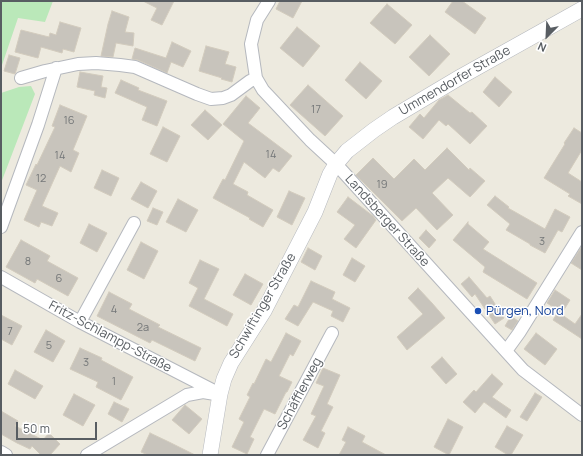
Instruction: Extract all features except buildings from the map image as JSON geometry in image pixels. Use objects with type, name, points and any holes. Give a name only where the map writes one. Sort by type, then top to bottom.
[{"type":"street","name":"Landsberger Straße","points":[[269,1],[257,20],[251,44],[256,78],[263,90],[310,140],[336,164],[524,370],[582,415]]},
{"type":"street","name":"Ummendorfer Straße","points":[[336,164],[346,151],[393,118],[462,76],[582,9]]},
{"type":"street","points":[[21,78],[56,68],[96,62],[135,67],[210,98],[223,98],[231,95],[256,78]]},
{"type":"street","points":[[1,227],[38,125],[56,68]]},
{"type":"street","name":"Schwiftinger Straße","points":[[210,455],[220,394],[224,379],[231,363],[264,311],[315,212],[330,174],[336,164]]},
{"type":"street","points":[[80,322],[134,223]]},
{"type":"street","points":[[506,351],[519,333],[582,232]]},
{"type":"street","name":"Fritz-Schlampp-Straße","points":[[1,277],[80,322],[220,394]]},
{"type":"street","name":"Schäfflerweg","points":[[268,455],[332,333]]},
{"type":"street","points":[[87,455],[187,395],[204,392],[220,394]]},
{"type":"street","points":[[1,452],[6,455]]},
{"type":"green space","points":[[1,1],[53,1],[45,22],[18,18],[1,68]]},
{"type":"green space","points":[[31,86],[35,94],[1,183],[1,93],[19,87]]},
{"type":"place","name":"Pürgen, Nord","points":[[478,311]]}]
